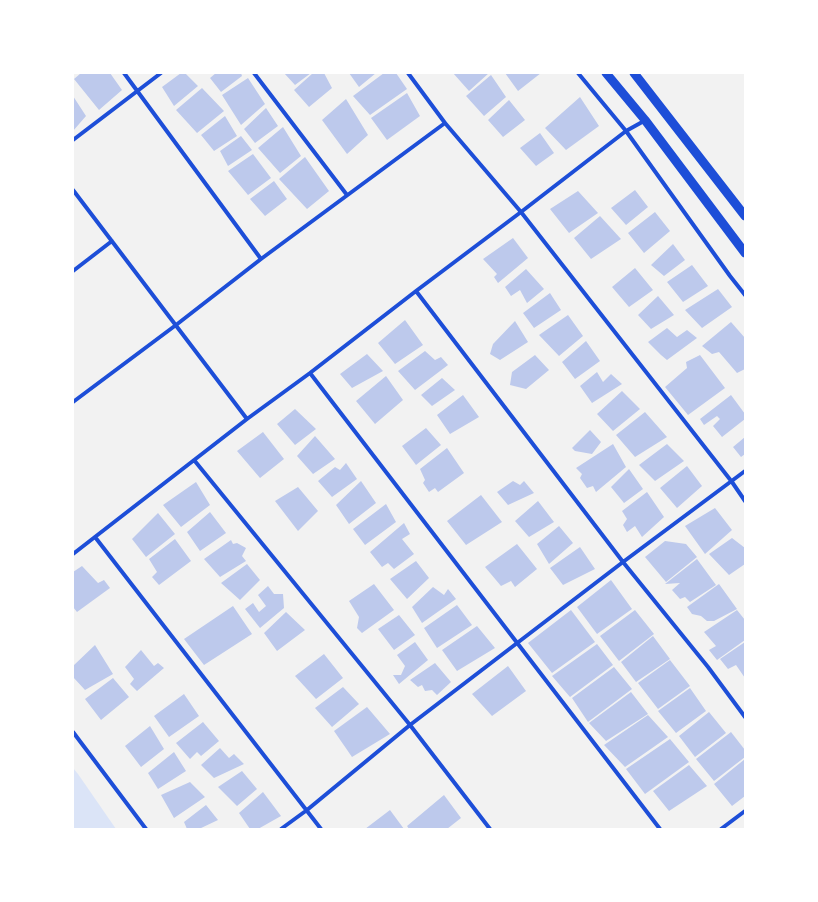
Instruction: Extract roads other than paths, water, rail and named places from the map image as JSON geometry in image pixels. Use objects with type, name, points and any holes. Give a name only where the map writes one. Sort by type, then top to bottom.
[{"type":"highway","points":[[606,73],[645,120],[745,253]]},
{"type":"highway","points":[[634,73],[745,216]]},
{"type":"street","points":[[124,73],[262,259]]},
{"type":"street","points":[[73,140],[161,73]]},
{"type":"street","points":[[254,73],[347,195]]},
{"type":"street","points":[[408,73],[446,122],[521,212],[732,482],[745,501]]},
{"type":"street","points":[[578,73],[626,131],[745,296]]},
{"type":"street","points":[[73,554],[247,419],[310,373],[626,131],[645,120]]},
{"type":"street","points":[[73,402],[446,122]]},
{"type":"street","points":[[73,190],[247,419]]},
{"type":"street","points":[[73,271],[112,241]]},
{"type":"street","points":[[416,291],[623,562],[708,668],[745,717]]},
{"type":"street","points":[[310,373],[660,829]]},
{"type":"street","points":[[194,460],[410,724],[490,829]]},
{"type":"street","points":[[281,829],[410,724],[745,471]]},
{"type":"street","points":[[95,537],[321,829]]},
{"type":"street","points":[[73,732],[146,829]]},
{"type":"street","points":[[721,829],[745,811]]}]
